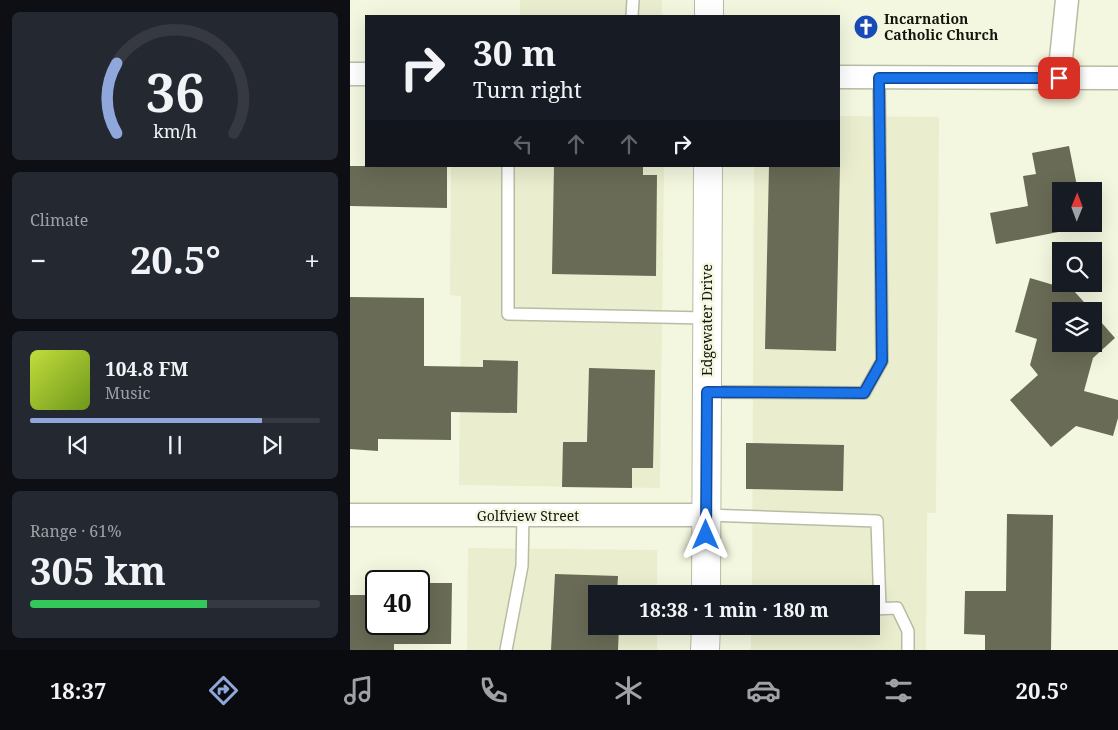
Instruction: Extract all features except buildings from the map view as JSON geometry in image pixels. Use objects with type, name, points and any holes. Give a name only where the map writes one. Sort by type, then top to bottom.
[{"type":"street","points":[[709,0],[709,15]]},
{"type":"street","points":[[1059,78],[1067,0]]},
{"type":"street","points":[[350,74],[365,74]]},
{"type":"street","points":[[840,77],[1118,78]]},
{"type":"street","name":"Edgewater Drive","points":[[706,585],[708,167]]},
{"type":"street","name":"Golfview Street","points":[[350,515],[706,516]]},
{"type":"street","points":[[705,650],[706,635]]},
{"type":"lane","points":[[632,15],[633,0]]},
{"type":"lane","points":[[707,392],[864,393],[882,361],[879,78]]},
{"type":"lane","points":[[508,167],[508,314],[707,318]]},
{"type":"lane","points":[[506,650],[522,566],[522,516]]},
{"type":"lane","points":[[706,516],[877,521],[876,585]]},
{"type":"lane","points":[[880,609],[897,608],[908,632],[908,650]]},
{"type":"shaded area","points":[[520,0],[662,0],[662,15],[520,15]]},
{"type":"shaded area","points":[[840,116],[939,117],[936,513],[927,513],[926,650],[751,650],[751,635],[880,635],[880,585],[752,585],[754,167],[840,167]]},
{"type":"shaded area","points":[[451,167],[664,167],[660,488],[459,485],[461,296],[450,295]]},
{"type":"shaded area","points":[[468,548],[657,550],[657,585],[588,585],[588,635],[657,635],[657,650],[467,650]]},
{"type":"place","name":"Incarnation Catholic Church","points":[[866,27]]},
{"type":"route","points":[[706,535],[707,392],[864,393],[882,361],[879,78],[1059,78]]}]
